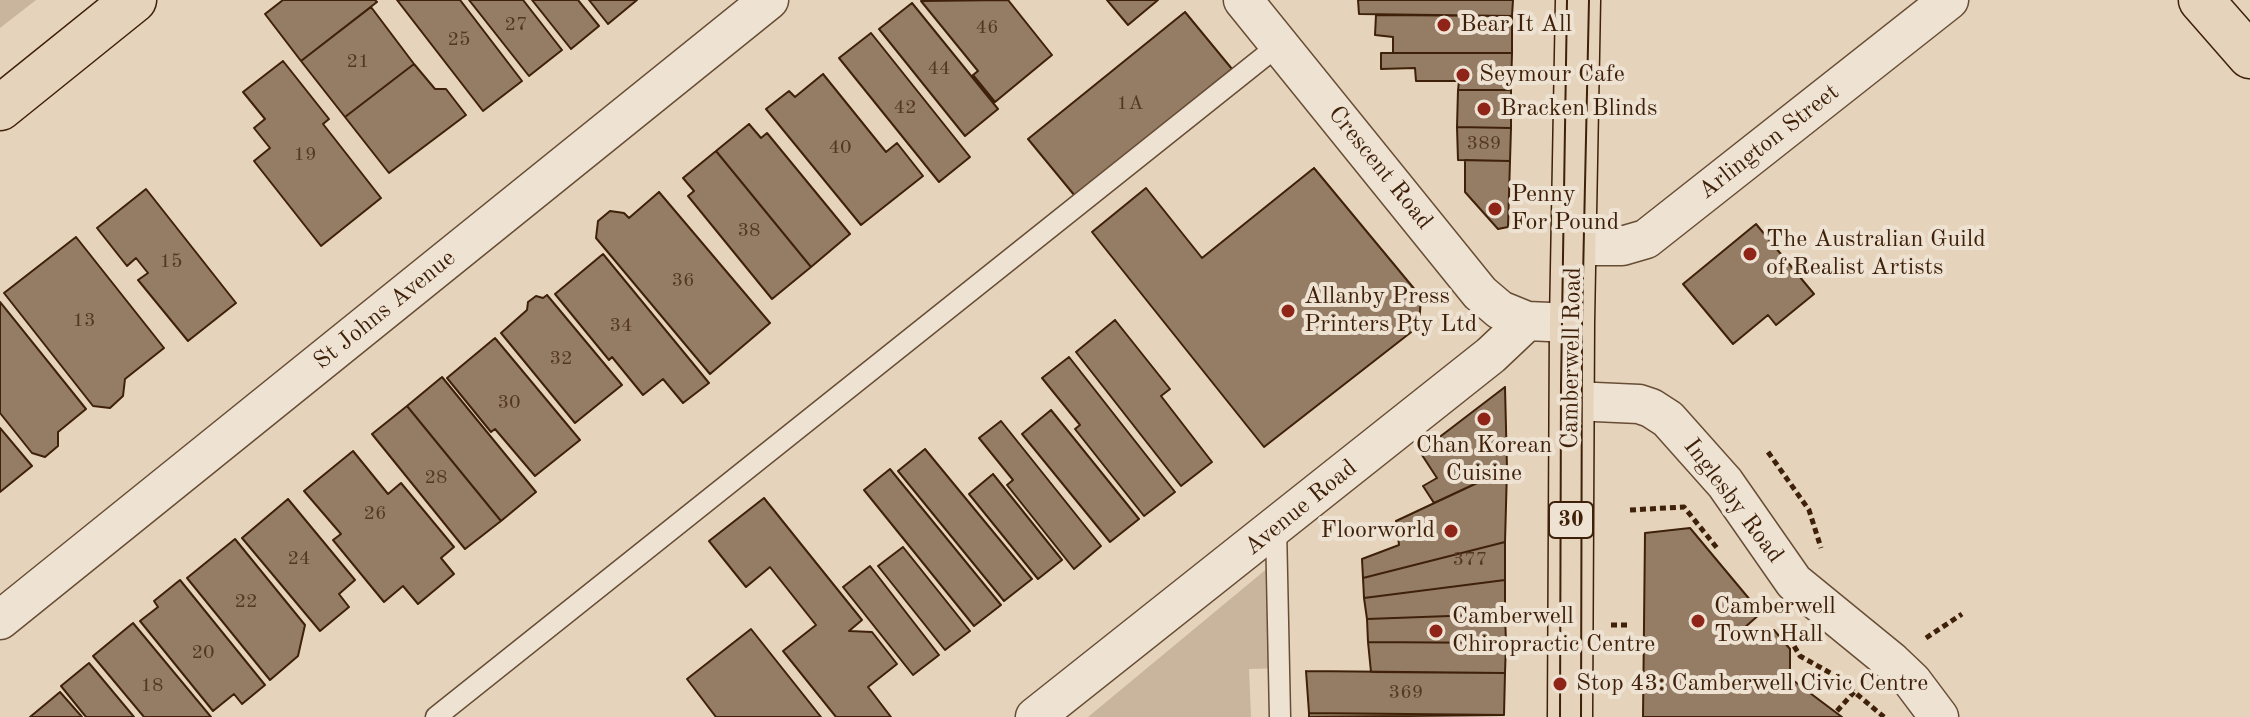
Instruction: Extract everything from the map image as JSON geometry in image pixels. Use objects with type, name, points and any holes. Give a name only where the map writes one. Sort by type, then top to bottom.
[{"type":"main road","points":[[0,108],[134,0]]},
{"type":"main road","name":"Camberwell Road","points":[[1570,717],[1578,0]]},
{"type":"main road","points":[[2201,0],[2250,56]]},
{"type":"main road","points":[[2220,0],[2250,44]]},
{"type":"street","name":"St Johns Avenue","points":[[0,620],[769,0]]},
{"type":"street","name":"Crescent Road","points":[[1243,0],[1480,293],[1500,310],[1527,321]]},
{"type":"street","name":"Arlington Street","points":[[1574,246],[1622,246],[1646,239],[1949,0]]},
{"type":"street","points":[[1527,321],[1572,323]]},
{"type":"street","name":"Avenue Road","points":[[1035,717],[1491,355],[1527,321]]},
{"type":"street","name":"Inglesby Road","points":[[1573,401],[1639,404],[1668,419],[1725,483],[1794,582],[1902,671],[1939,717]]},
{"type":"lane","points":[[436,717],[1280,44]]},
{"type":"lane","points":[[1276,527],[1280,717]]},
{"type":"path","points":[[1630,510],[1684,507],[1724,556]]},
{"type":"path","points":[[1774,617],[1784,629]]},
{"type":"shaded area","points":[[0,0],[36,0],[0,28]]},
{"type":"shaded area","points":[[1281,557],[1285,668],[1249,669],[1251,717],[1088,717]]},
{"type":"building","points":[[283,0],[377,2],[301,61],[265,14]]},
{"type":"building","points":[[397,0],[460,0],[522,81],[483,111]]},
{"type":"building","points":[[469,0],[523,0],[562,50],[529,76]]},
{"type":"building","points":[[532,0],[578,0],[599,26],[571,49]]},
{"type":"building","points":[[589,0],[637,0],[608,24]]},
{"type":"building","points":[[1008,0],[1052,55],[995,102],[973,75],[978,71],[921,1]]},
{"type":"building","points":[[1107,0],[1158,0],[1128,25]]},
{"type":"building","points":[[1358,0],[1513,0],[1512,16],[1359,14]]},
{"type":"building","points":[[912,3],[998,109],[965,136],[879,29]]},
{"type":"building","points":[[371,7],[414,64],[345,117],[301,61]]},
{"type":"building","points":[[1185,12],[1232,69],[1075,196],[1028,139]]},
{"type":"building","name":"Bear It All","points":[[1376,15],[1512,16],[1512,53],[1393,53],[1393,37],[1375,35]]},
{"type":"building","points":[[871,33],[970,157],[939,182],[839,58]]},
{"type":"building","name":"Seymour Cafe","points":[[1381,53],[1512,53],[1511,90],[1458,90],[1459,81],[1416,81],[1415,68],[1381,69]]},
{"type":"building","points":[[283,61],[329,119],[323,124],[381,198],[321,246],[254,161],[270,148],[254,128],[265,119],[243,92]]},
{"type":"building","points":[[414,64],[435,89],[446,89],[466,115],[389,173],[345,117]]},
{"type":"building","points":[[823,74],[886,152],[897,143],[923,176],[861,225],[766,109],[789,91],[795,97]]},
{"type":"building","name":"Bracken Blinds","points":[[1458,90],[1511,90],[1511,128],[1457,127]]},
{"type":"building","points":[[749,124],[761,138],[767,133],[850,234],[811,267],[716,151]]},
{"type":"building","points":[[1457,127],[1511,128],[1510,161],[1458,160]]},
{"type":"building","points":[[716,151],[811,267],[772,299],[688,196],[694,191],[683,178]]},
{"type":"building","name":"Penny For Pound","points":[[1465,160],[1510,161],[1508,227],[1498,229],[1465,192]]},
{"type":"building","name":"Allanby Press Printers Pty Ltd","points":[[1314,168],[1421,297],[1419,326],[1264,447],[1092,232],[1146,188],[1202,258]]},
{"type":"building","points":[[146,189],[236,303],[188,341],[138,280],[148,273],[136,258],[127,266],[97,228]]},
{"type":"building","points":[[659,192],[770,323],[710,374],[596,238],[598,221],[610,211],[624,213],[629,218]]},
{"type":"building","name":"The Australian Guild of Realist Artists","points":[[1756,224],[1814,294],[1776,325],[1768,315],[1733,344],[1683,284]]},
{"type":"building","points":[[76,237],[164,348],[125,379],[123,396],[110,408],[93,406],[4,293]]},
{"type":"building","points":[[603,254],[709,383],[683,403],[663,379],[643,395],[612,357],[609,360],[555,294]]},
{"type":"building","points":[[547,295],[622,385],[575,423],[501,333],[527,310],[528,302],[536,296],[543,298]]},
{"type":"building","points":[[0,302],[86,409],[58,432],[58,446],[45,457],[32,453],[0,413]]},
{"type":"building","points":[[1115,320],[1170,389],[1161,396],[1212,462],[1181,486],[1076,352]]},
{"type":"building","points":[[495,338],[580,440],[535,476],[495,429],[491,432],[447,378]]},
{"type":"building","points":[[1069,357],[1175,492],[1144,516],[1075,429],[1080,425],[1042,378]]},
{"type":"building","points":[[442,377],[536,492],[501,521],[407,406]]},
{"type":"building","name":"Chan Korean Cuisine","points":[[1505,387],[1507,469],[1434,503],[1423,486],[1437,478],[1420,452]]},
{"type":"building","points":[[407,406],[501,521],[465,549],[372,434]]},
{"type":"building","points":[[1051,410],[1139,519],[1110,542],[1022,434]]},
{"type":"building","points":[[1001,421],[1101,546],[1074,569],[1007,485],[1013,480],[979,438]]},
{"type":"building","points":[[0,428],[32,466],[0,492]]},
{"type":"building","points":[[925,449],[1032,579],[1004,601],[898,471]]},
{"type":"building","points":[[353,451],[388,494],[401,483],[454,547],[441,558],[454,574],[418,604],[403,586],[384,602],[333,540],[341,534],[304,491]]},
{"type":"building","points":[[890,469],[1001,605],[974,626],[864,490]]},
{"type":"building","name":"Floorworld","points":[[1507,469],[1505,542],[1363,578],[1362,559],[1399,545],[1396,521]]},
{"type":"building","points":[[993,474],[1062,560],[1038,579],[969,494]]},
{"type":"building","points":[[764,498],[862,620],[849,631],[872,632],[897,664],[868,687],[891,717],[836,717],[783,651],[816,625],[770,567],[746,587],[709,541]]},
{"type":"building","points":[[288,499],[355,580],[339,594],[349,607],[320,631],[242,538]]},
{"type":"building","name":"Camberwell Town Hall","points":[[1690,528],[1761,613],[1743,629],[1774,630],[1790,649],[1790,678],[1842,717],[1643,717],[1645,533]]},
{"type":"building","points":[[235,539],[305,625],[298,656],[270,680],[187,578]]},
{"type":"building","points":[[1505,542],[1505,580],[1364,598],[1363,578]]},
{"type":"building","points":[[903,547],[970,631],[945,650],[878,566]]},
{"type":"building","points":[[870,566],[939,655],[913,675],[843,587]]},
{"type":"building","points":[[180,580],[265,685],[242,704],[234,694],[213,711],[140,621],[158,607],[154,601]]},
{"type":"building","points":[[1505,580],[1505,614],[1367,619],[1364,598]]},
{"type":"building","name":"Camberwell Chiropractic Centre","points":[[1505,614],[1506,643],[1368,642],[1367,619]]},
{"type":"building","points":[[133,623],[211,717],[144,717],[93,656]]},
{"type":"building","points":[[751,629],[821,717],[716,717],[687,679]]},
{"type":"building","points":[[1368,642],[1506,643],[1505,673],[1371,672]]},
{"type":"building","points":[[89,663],[134,717],[86,717],[61,686]]},
{"type":"building","points":[[1306,671],[1505,673],[1504,715],[1309,713]]},
{"type":"building","points":[[60,692],[82,717],[30,717]]},
{"type":"building","points":[[1309,713],[1504,715],[1309,717]]},
{"type":"tram line","points":[[1560,717],[1567,0]]},
{"type":"tram line","points":[[1581,717],[1582,323],[1589,0]]},
{"type":"place","name":"Bear It All","points":[[1444,25]]},
{"type":"place","name":"Seymour Cafe","points":[[1463,75]]},
{"type":"place","name":"Bracken Blinds","points":[[1484,109]]},
{"type":"place","name":"Penny For Pound","points":[[1495,209]]},
{"type":"place","name":"The Australian Guild of Realist Artists","points":[[1750,254]]},
{"type":"place","name":"Allanby Press Printers Pty Ltd","points":[[1288,311]]},
{"type":"place","name":"Chan Korean Cuisine","points":[[1484,419]]},
{"type":"place","name":"Floorworld","points":[[1451,531]]},
{"type":"place","name":"Camberwell Town Hall","points":[[1698,621]]},
{"type":"place","name":"Camberwell Chiropractic Centre","points":[[1436,631]]},
{"type":"place","name":"Stop 43: Camberwell Civic Centre","points":[[1560,684]]}]
